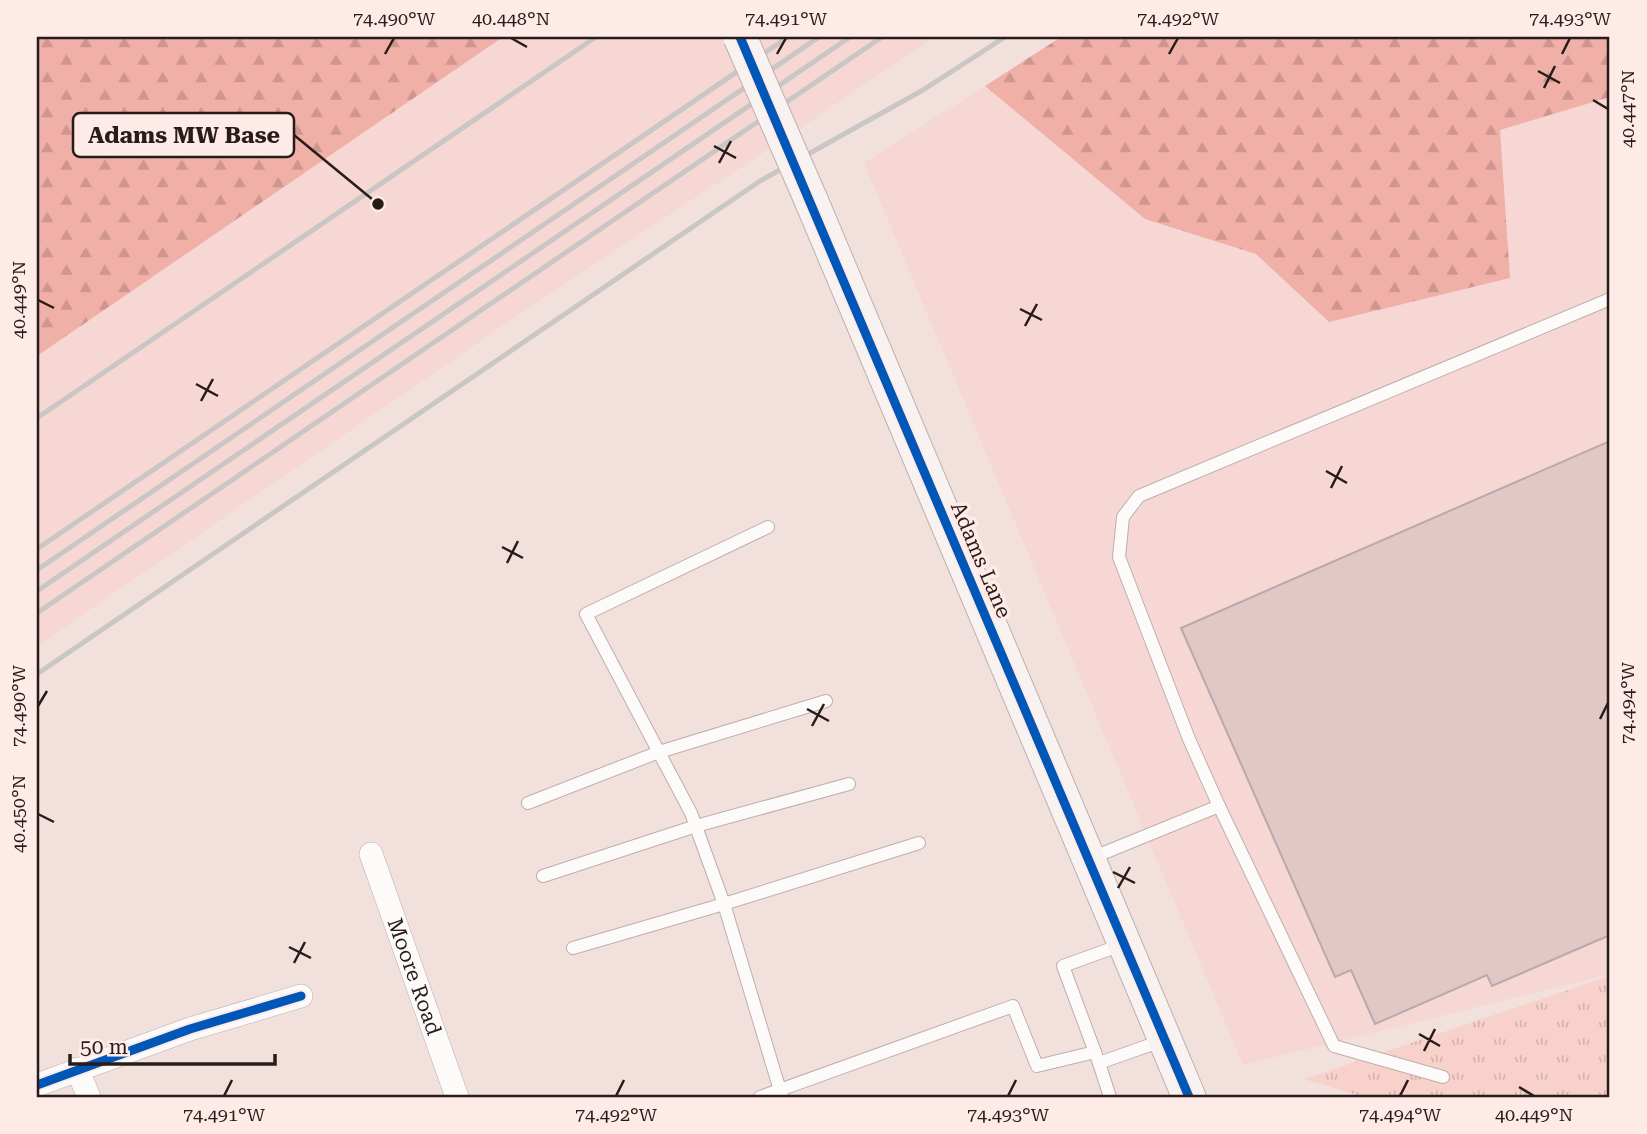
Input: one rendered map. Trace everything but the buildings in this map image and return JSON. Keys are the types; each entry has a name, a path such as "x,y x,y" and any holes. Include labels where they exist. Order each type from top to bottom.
{"street":[{"name":"Adams Lane","path":"740,37 1189,1097"},
{"name":"Moore Road","path":"371,855 457,1097"},
{"path":"37,1085 190,1029 301,996"},
{"path":"77,1069 89,1097"}],"lane":[{"path":"1443,1077 1334,1046 1184,727 1119,557 1123,517 1139,496 1610,299"},
{"path":"768,527 586,614 660,752 696,826 724,904 781,1094"},
{"path":"528,803 660,752 826,701"},
{"path":"543,876 696,826 849,784"},
{"path":"1088,860 1219,806"},
{"path":"573,948 919,843"},
{"path":"1110,1097 1063,966 1124,944"},
{"path":"760,1097 781,1094 1013,1006 1037,1066 1097,1058 1165,1040"}],"shaded area":[{"path":"503,37 934,37 530,307 37,646 37,356"},
{"path":"985,86 1145,219 1256,254 1329,322 1500,130 1610,97 1610,974 1243,1065 864,163"}],"green space":[{"path":"37,37 503,37 37,356"},
{"path":"1061,37 1609,37 1610,97 1500,130 1510,278 1329,322 1256,254 1145,219 985,86"},
{"path":"1610,976 1610,1097 1364,1097 1304,1079"}],"railway":[{"path":"37,418 596,37"},
{"path":"37,549 788,37"},
{"path":"37,570 819,37"},
{"path":"37,591 850,37"},
{"path":"37,613 882,37"},
{"path":"37,674 760,181 923,90 1005,37"}],"cycle path":[{"path":"740,37 1189,1097"},
{"path":"37,1085 190,1029 301,996"}],"place":[{"name":"Adams MW Base","path":"378,204"}]}
